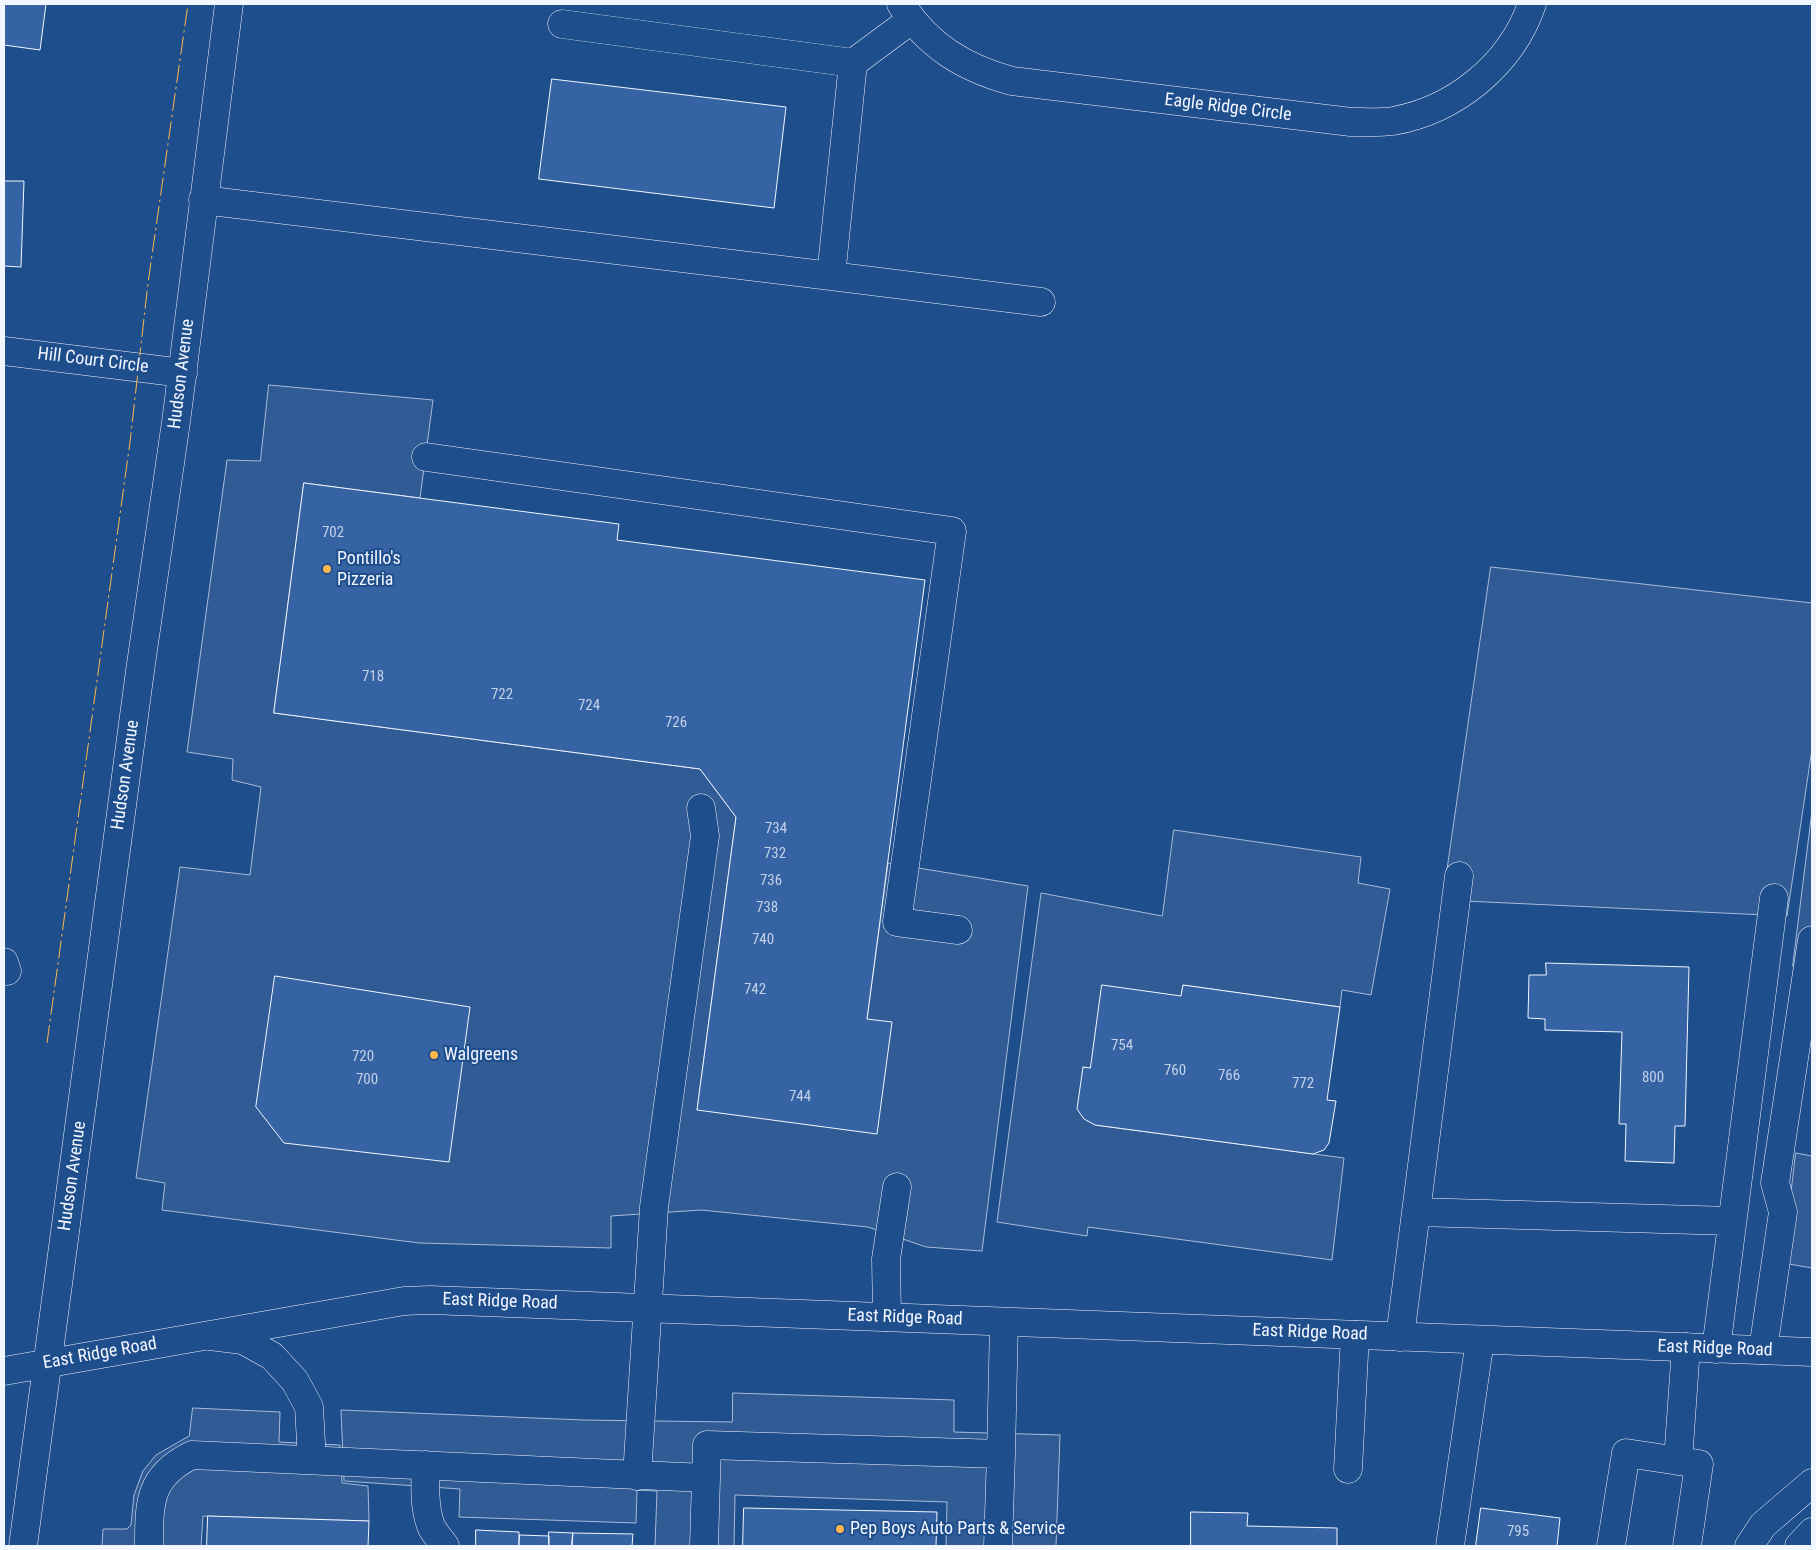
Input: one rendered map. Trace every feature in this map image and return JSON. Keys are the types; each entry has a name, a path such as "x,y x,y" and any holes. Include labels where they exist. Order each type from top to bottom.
{"main road":[{"name":"Hudson Avenue","path":"24,1546 139,681 183,373 203,200 229,4"},
{"name":"Eagle Ridge Circle","path":"906,12 933,42 959,61 983,73 1012,81 1351,122 1391,121 1421,114 1447,104 1470,90 1493,67 1512,42 1528,15 1532,4"},
{"path":"831,276 853,63 906,12"},
{"path":"562,24 853,63"},
{"path":"203,200 1041,302"},
{"name":"Hill Court Circle","path":"4,351 183,373"},
{"path":"426,457 952,531 897,922 958,930"},
{"path":"637,1476 654,1207 704,836 701,808"},
{"path":"1400,1337 1459,876"},
{"path":"1716,1348 1774,898"},
{"path":"1763,1350 1784,1212 1775,1183 1812,940"},
{"path":"887,1317 886,1259 897,1187"},
{"path":"1416,1212 1732,1221"},
{"name":"East Ridge Road","path":"4,1370 48,1364 404,1301 430,1300 1812,1352"},
{"path":"998,1546 1004,1322"},
{"path":"208,1335 243,1340 272,1356 295,1381 309,1407 312,1460"},
{"path":"1348,1469 1355,1335"},
{"path":"1450,1546 1480,1340"},
{"path":"1678,1461 1686,1348"},
{"path":"704,1546 707,1445 1001,1454"},
{"path":"1611,1546 1626,1453 1699,1464 1686,1546"},
{"path":"149,1546 150,1516 155,1485 173,1464 192,1455 706,1478"},
{"path":"426,1466 425,1487 428,1515 432,1528 445,1546"},
{"path":"1749,1546 1763,1525 1812,1482"},
{"path":"1799,1546 1812,1532"}],"shaded area":[{"path":"269,385 433,400 420,498 304,483 274,713 700,769 736,817 697,1110 867,1019 888,863 1028,886 982,1251 926,1247 868,1227 701,1210 611,1216 611,1248 419,1243 162,1210 165,1183 136,1178 180,867 250,875 261,787 232,780 233,759 187,752 227,460 260,461"},
{"path":"1491,567 1812,603 1812,749 1787,916 1443,900"},
{"path":"1812,811 1812,969 1793,966"},
{"path":"1174,830 1361,857 1358,883 1390,889 1371,995 1342,990 1340,1007 1183,985 1181,996 1090,1068 1083,1067 1095,1125 1344,1158 1332,1260 1088,1227 1087,1236 997,1222 1041,893 1162,916"},
{"path":"1796,1153 1812,1156 1812,1268 1783,1263"},
{"path":"733,1393 954,1400 954,1432 1060,1435 1056,1546 946,1546 947,1502 735,1495 734,1546 655,1546 657,1491 637,1490 636,1523 459,1517 460,1489 344,1481 341,1410 583,1420 732,1422"},
{"path":"193,1408 280,1412 279,1442 340,1445 342,1483 368,1486 369,1521 203,1516 201,1546 102,1546 103,1529 127,1529 131,1525 134,1495 143,1471 156,1455 189,1436"}],"building":[{"path":"4,4 46,4 40,50 4,45"},
{"path":"552,79 786,107 774,208 539,179"},
{"path":"4,181 24,181 21,267 4,266"},
{"path":"304,483 619,524 617,540 925,580 867,1019 892,1022 877,1134 697,1110 736,817 700,769 274,713"},
{"path":"1546,963 1689,967 1685,1126 1675,1126 1674,1163 1625,1161 1626,1124 1619,1124 1622,1032 1545,1030 1545,1019 1528,1018 1529,975 1546,975"},
{"name":"Walgreens","path":"275,976 470,1007 449,1162 284,1143 256,1107"},
{"path":"1102,985 1181,996 1183,985 1340,1007 1327,1100 1336,1101 1329,1143 1324,1150 1313,1154 1095,1125 1084,1119 1077,1109 1083,1067 1090,1068"},
{"name":"Pep Boys Auto Parts & Service","path":"744,1508 937,1512 936,1546 743,1546"},
{"path":"1481,1508 1560,1518 1557,1546 1476,1546"},
{"path":"1191,1512 1248,1513 1247,1526 1337,1528 1337,1546 1191,1546"},
{"path":"208,1516 369,1521 368,1546 207,1546"},
{"path":"476,1530 519,1532 519,1546 476,1546"},
{"path":"549,1532 573,1533 572,1546 549,1546"},
{"path":"573,1533 633,1534 632,1546 572,1546"},
{"path":"520,1535 549,1536 549,1546 519,1546"}],"power":[{"path":"47,1043 130,442 148,283 188,4"}],"place":[{"name":"Pontillo's Pizzeria","path":"327,569"},
{"name":"Walgreens","path":"434,1055"},
{"name":"Pep Boys Auto Parts & Service","path":"840,1529"}]}
